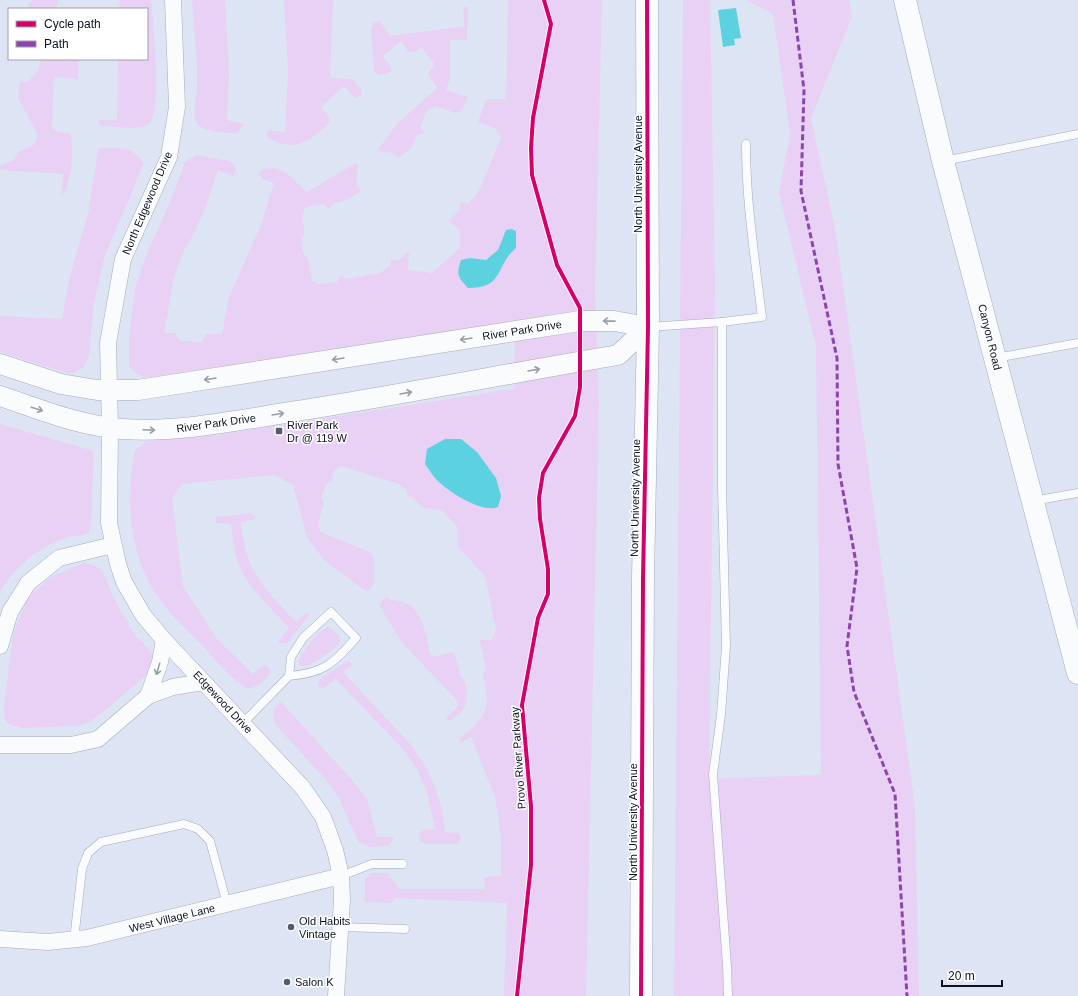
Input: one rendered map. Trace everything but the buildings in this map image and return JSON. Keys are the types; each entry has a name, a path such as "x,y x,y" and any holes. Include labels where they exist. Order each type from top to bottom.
{"main road":[{"name":"North University Avenue","path":"641,996 643,578 648,327 648,0"},
{"name":"Canyon Road","path":"905,0 943,161 1078,673"}],"street":[{"name":"North Edgewood Drive","path":"109,398 108,343 123,259 169,157 177,107 173,0"},
{"name":"River Park Drive","path":"0,364 109,398 138,390 580,321 614,321 648,327"},
{"name":"River Park Drive","path":"0,396 78,421 110,428 158,430 219,424 336,405 618,355 648,327"},
{"name":"Edgewood Drive","path":"109,398 109,524 113,545 124,582 133,600 164,640 303,788 323,817 341,876 336,996"},
{"path":"0,646 10,612 28,582 59,558 113,545"},
{"path":"148,696 160,662 164,640"},
{"path":"0,745 71,745 98,739 148,696 173,687 203,682"},
{"name":"West Village Lane","path":"0,939 48,942 87,938 341,876"}],"lane":[{"path":"943,161 1078,134"},
{"path":"648,327 722,322 762,317 750,228 746,180 746,144"},
{"path":"722,322 722,492 726,646 721,715 713,774 728,966 728,996"},
{"path":"995,359 1078,343"},
{"path":"1032,501 1078,493"},
{"path":"242,724 289,676 291,657 303,638 331,612 356,638 340,657 326,667 310,674 289,676"},
{"path":"74,940 82,869 88,853 101,842 184,824 198,829 210,841 227,904"},
{"path":"341,876 372,864 403,864"},
{"path":"340,927 405,929"}],"shaded area":[{"path":"32,0 58,0 57,8 28,8"},
{"path":"120,0 151,0 156,65 156,103 153,116 149,124 145,126 126,128 101,126 98,123 100,120 117,120 118,60 148,60 148,8 119,8"},
{"path":"192,0 225,0 229,73 227,120 244,124 238,133 210,130 197,124 195,117 195,103 197,90 197,68"},
{"path":"284,0 333,0 330,78 352,79 361,89 361,95 355,98 344,86 321,107 330,119 325,127 313,137 295,145 287,145 273,141 267,136 267,132 270,130 285,132 288,72"},
{"path":"508,0 602,0 595,290 599,404 586,996 504,996 507,903 394,898 392,903 365,902 365,880 370,873 387,873 399,889 485,889 484,877 501,876 501,838 495,797 471,737 459,742 463,736 478,722 485,710 487,697 483,674 486,670 480,640 491,640 496,630 485,576 458,547 458,528 442,510 423,508 412,497 407,496 407,490 399,484 341,466 334,470 332,481 326,484 321,498 324,504 318,523 321,532 369,552 374,557 374,584 367,592 324,560 307,537 293,485 274,475 182,484 172,499 183,586 217,639 253,674 264,665 268,667 271,672 267,678 258,685 248,689 235,680 224,669 174,617 159,598 149,582 141,564 132,527 130,507 130,488 135,450 147,441 211,436 514,389 515,321 146,378 137,374 129,367 129,336 135,288 149,248 169,205 185,162 196,155 230,161 234,164 236,171 233,176 218,170 206,206 194,234 184,250 174,277 164,333 175,333 180,341 202,342 206,334 222,334 229,297 261,225 274,183 262,179 259,174 261,170 268,168 281,170 307,192 356,163 358,166 356,184 361,191 345,201 334,203 329,209 324,204 306,207 302,214 305,233 301,239 304,255 308,258 312,281 319,284 337,282 340,275 347,279 380,273 390,266 391,259 398,261 409,251 408,270 432,273 460,248 460,229 448,221 460,210 460,203 469,203 478,193 501,138 496,129 478,122 486,99 506,99"},
{"path":"683,0 710,0 715,285 709,779 821,775 816,347 779,192 790,134 773,14 747,0 849,0 852,17 811,118 836,234 915,807 919,996 674,996"},
{"path":"468,7 467,40 450,40 450,79 446,90 468,97 460,112 455,113 435,106 427,111 420,127 424,133 416,136 411,149 398,158 394,153 377,151 397,124 437,88 428,73 435,65 422,48 414,52 408,51 401,41 383,56 391,68 391,72 379,75 374,71 371,31 373,23 380,21 390,36 465,26 463,9"},
{"path":"40,60 79,60 78,79 54,77 52,128 58,132 70,133 72,147 70,174 68,183 62,195 63,174 0,170 0,166 15,159 17,153 35,144 38,135 18,98 20,82 28,82 39,69"},
{"path":"101,148 126,149 135,153 144,163 104,258 93,308 89,357 83,368 71,374 0,352 0,316 62,319 70,276 88,214 98,150"},
{"path":"0,424 94,451 91,525 89,533 62,539 44,548 26,560 11,575 0,592"},
{"path":"250,513 255,516 255,519 241,523 243,540 247,555 258,578 274,599 296,622 308,612 310,614 287,643 279,643 279,640 289,628 251,586 241,570 235,554 231,524 216,523 215,520 217,517"},
{"path":"84,563 101,569 116,602 135,635 151,651 152,659 146,675 90,722 76,726 23,728 10,725 5,720 4,706 13,635 27,599 51,577"},
{"path":"386,597 392,600 407,603 419,615 431,657 454,652 460,675 465,681 467,692 466,704 460,714 449,721 446,718 458,706 458,701 403,644 379,605"},
{"path":"329,626 339,636 340,642 327,654 315,662 309,665 300,666 298,661 300,657 316,635"},
{"path":"347,661 350,661 352,664 343,672 412,746 426,767 434,784 442,810 445,832 459,833 461,839 458,844 425,844 420,841 420,832 435,829 427,791 416,767 401,747 336,679 323,689 318,686 318,681"},
{"path":"281,702 351,779 367,799 377,837 391,837 394,839 389,846 369,847 358,841 339,798 326,780 275,724 273,718 274,709"}],"water":[{"path":"736,8 741,38 734,39 735,45 723,47 718,10"},
{"path":"511,229 516,231 516,248 504,262 498,275 488,284 480,287 468,288 458,273 461,260 470,258 486,260 498,250 506,230"},
{"path":"445,439 461,439 477,452 496,478 501,496 498,507 483,507 464,500 446,488 434,477 425,464 427,449"}],"marked path":[{"path":"793,0 804,90 801,191 837,358 838,464 857,568 847,646 854,692 895,794 907,996"}],"cycle path":[{"name":"Provo River Parkway","path":"517,996 531,865 531,806 522,705 538,618 548,594 548,569 540,519 539,498 543,473 575,416 580,387 580,308 557,265 532,175 531,148 533,118 551,24 544,0"},
{"path":"641,996 643,578 648,327 647,0"}],"place":[{"name":"River Park Dr @ 119 W","path":"279,431"},
{"name":"Old Habits Vintage","path":"291,927"},
{"name":"Salon K","path":"287,982"}]}
